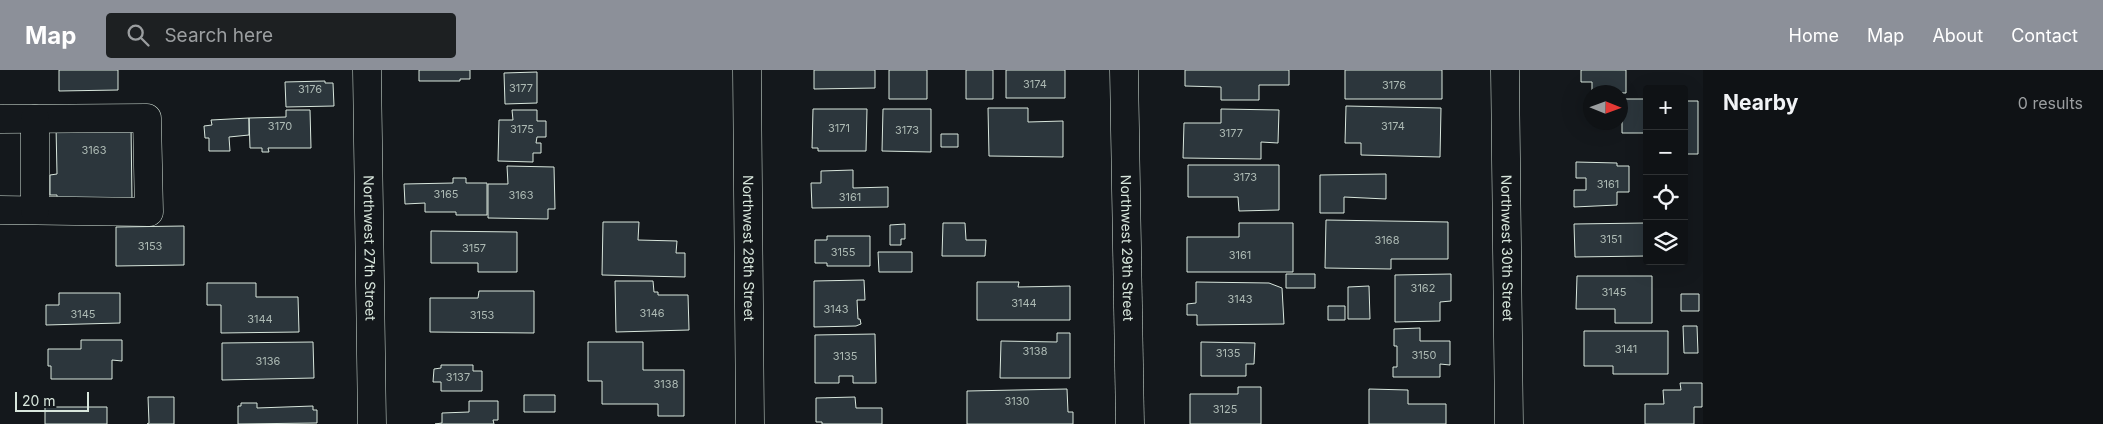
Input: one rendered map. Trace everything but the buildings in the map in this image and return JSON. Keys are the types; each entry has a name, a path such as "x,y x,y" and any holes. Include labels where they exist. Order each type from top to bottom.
{"street":[{"name":"Northwest 27th Street","path":"366,70 372,424"},
{"name":"Northwest 28th Street","path":"747,70 750,424"},
{"name":"Northwest 29th Street","path":"1124,70 1130,424"},
{"name":"Northwest 30th Street","path":"1505,70 1509,424"},
{"path":"0,119 147,118 149,212 0,210"},
{"path":"35,119 35,210"}]}
